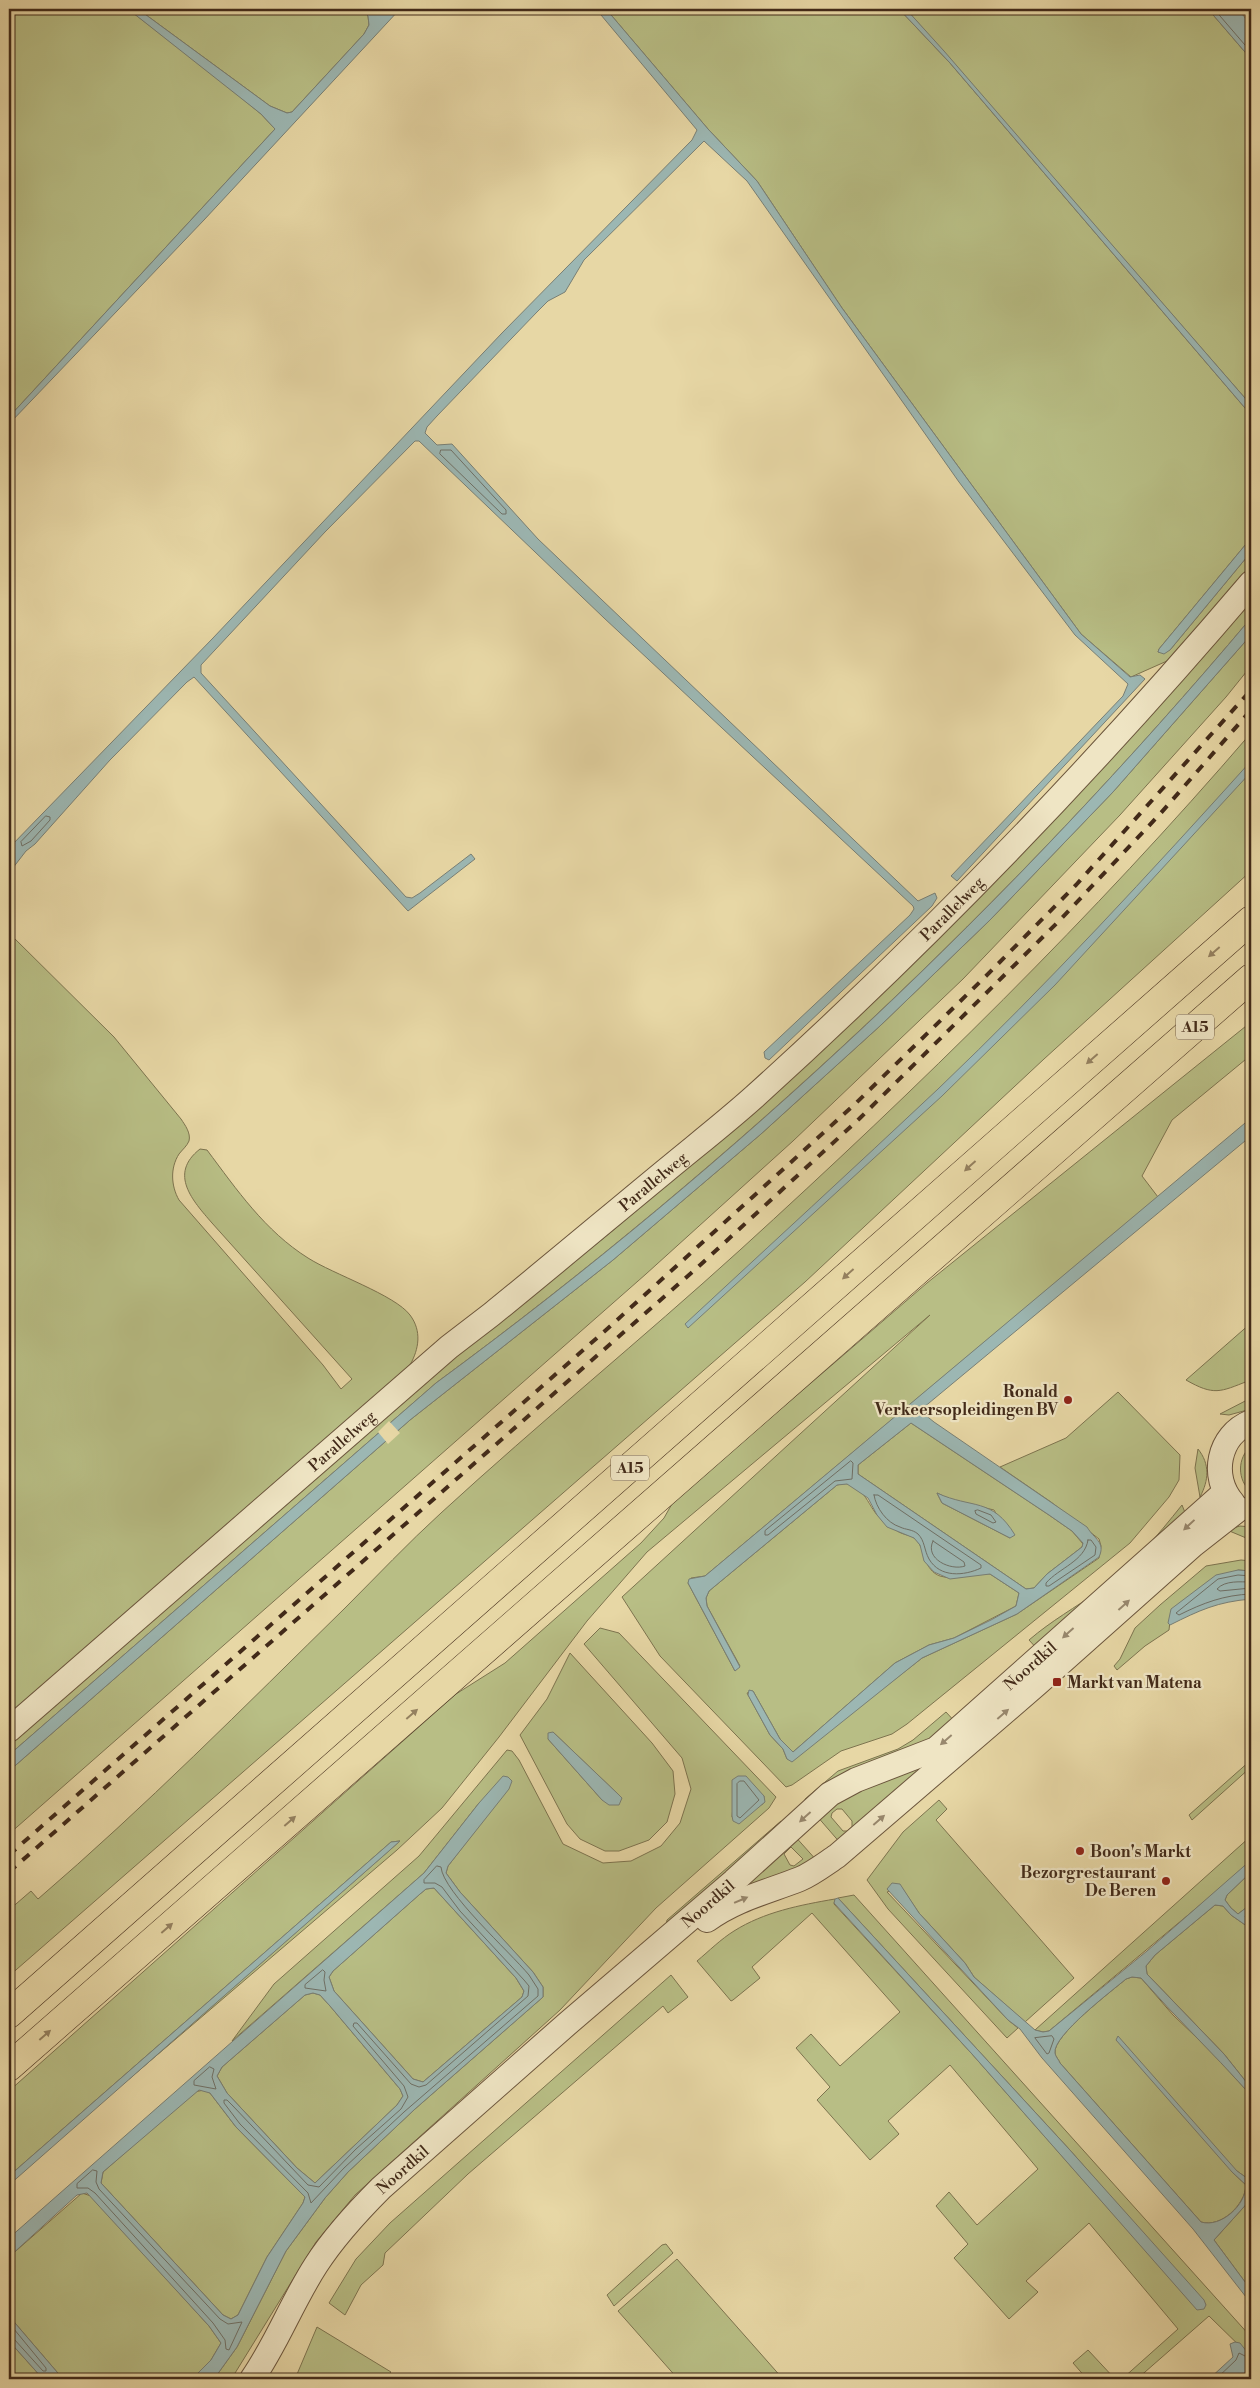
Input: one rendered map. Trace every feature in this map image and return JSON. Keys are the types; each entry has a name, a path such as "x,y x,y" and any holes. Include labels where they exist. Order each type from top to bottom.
{"highway":[{"name":"A15","path":"9,2014 534,1554 992,1146 1251,920"},
{"name":"A15","path":"9,2068 1251,978"}],"street":[{"name":"Parallelweg","path":"9,1730 354,1428 752,1099 920,942 1010,851 1146,705 1251,583"},
{"path":"1238,1505 1219,1472 1222,1453 1232,1434 1251,1422"},
{"name":"Noordkil","path":"252,2379 265,2360 316,2264 361,2208 381,2188 567,2024 734,1881 830,1794 856,1780 936,1749 1238,1505"},
{"name":"Noordkil","path":"271,2379 323,2282 369,2220 390,2199 706,1921 725,1907 771,1887 801,1878 836,1856 1037,1684 1238,1505"}],"green space":[{"path":"9,9 128,9 209,71 261,114 275,129 9,417"},
{"path":"138,9 361,9 368,16 369,25 364,34 292,112 287,113 270,106"},
{"path":"606,9 899,9 950,63 1251,415 1251,538 1158,652 1170,650 1251,552 1251,569 1176,657 1131,677 1081,634 842,308 757,181 708,129"},
{"path":"906,9 1208,9 1251,59 1251,405"},
{"path":"1251,600 1251,618 1159,724 1065,827 967,927 866,1024 762,1119 656,1210 547,1298 436,1383 9,1755 9,1742 391,1409 611,1232 759,1106 928,947 1018,858 1179,684"},
{"path":"1251,635 1251,666 1226,697 1120,815 963,979 793,1141 646,1274 9,1834 9,1771 410,1420 613,1260 761,1134 881,1025 990,920 1113,792"},
{"path":"1251,733 1251,871 1044,1059 805,1282 9,1976 9,1910 31,1891 38,1899 117,1829 194,1756 429,1524 807,1189 939,1063 1067,934 1130,868"},
{"path":"9,933 114,1037 181,1119 187,1129 189,1141 179,1154 174,1165 173,1183 179,1200 323,1365 341,1389 352,1379 191,1197 185,1178 186,1168 191,1158 200,1149 207,1150 265,1223 293,1247 308,1258 378,1292 402,1307 414,1321 418,1340 410,1365 9,1716"},
{"path":"1251,1022 1251,1055 1172,1120 1142,1176 1158,1197 705,1576 691,1578 688,1583 735,1671 740,1666 707,1606 706,1598 709,1591 837,1485 846,1484 853,1485 863,1494 879,1517 898,1532 916,1540 921,1546 928,1566 935,1573 947,1578 984,1573 990,1574 1019,1593 1016,1606 954,1638 929,1645 895,1663 793,1752 780,1739 753,1691 747,1693 770,1735 783,1749 787,1759 793,1759 922,1658 1017,1614 1099,1558 1101,1546 1099,1539 1051,1502 1000,1467 1066,1438 1118,1392 1180,1455 1179,1480 1169,1497 1130,1543 907,1724 892,1734 841,1751 792,1785 786,1787 660,1656 622,1597 930,1315 647,1552 587,1621 499,1737 442,1808 397,1850 129,2079 400,1841 391,1842 9,2176 9,2091 456,1694 505,1663 641,1543 664,1518 673,1502 927,1283"},
{"path":"1251,1323 1251,1378 1248,1381 1217,1391 1204,1388 1186,1380"},
{"path":"1251,1398 1251,1409 1229,1415 1220,1414"},
{"path":"911,1423 1072,1531 1083,1544 1082,1547 1047,1574 1034,1588 1026,1589 858,1474 858,1465","holes":["937,1493 952,1500 994,1510 1010,1538 942,1503"]},
{"path":"1251,1446 1251,1492 1243,1481 1240,1469 1243,1457"},
{"path":"1198,1449 1205,1460 1207,1472 1200,1497 1195,1468"},
{"path":"1182,1505 1186,1515 1039,1651 1029,1640 1111,1582 1153,1540"},
{"path":"1240,1526 1251,1527 1251,1540 1227,1530"},
{"path":"1241,1560 1251,1561 1251,1571 1238,1570 1170,1621 1169,1630 1145,1646 1117,1670 1114,1666 1120,1659 1135,1628 1160,1605 1206,1566"},
{"path":"600,1628 619,1633 776,1797 769,1808 656,1908 560,2010 355,2195 316,2242 232,2378 214,2379 237,2347 286,2251 325,2198 348,2172 415,2109 543,1997 543,1987 533,1972 460,1892 446,1873 448,1866 499,1800 479,1803 424,1873 232,2041 274,1984 419,1856 507,1750 512,1751 519,1760 563,1844 603,1863 631,1861 661,1846 680,1823 691,1789 682,1758 584,1644","holes":["764,1796 763,1804 732,1817 733,1806"]},
{"path":"570,1653 652,1743 673,1771 675,1794 667,1822 649,1840 619,1851 605,1851 580,1839 567,1824 520,1735 547,1699","holes":["553,1732 622,1798 602,1800 548,1739"]},
{"path":"946,1712 957,1724 928,1744 805,1801 838,1771 898,1749 913,1740"},
{"path":"936,1755 842,1845 816,1815 832,1801","holes":["837,1809 842,1809 852,1821 852,1827 847,1831 843,1831 831,1817 832,1813"]},
{"path":"1251,1760 1251,1767 1192,1820 1189,1815"},
{"path":"939,1800 947,1809 936,1820 1074,1978 1025,2022 974,1977 965,1963 919,1913 902,1888 887,1892 1008,2020 1018,2028 1007,2038 888,1909 867,1880 903,1832"},
{"path":"781,1821 785,1826 666,1925 667,1920"},
{"path":"793,1834 818,1862 736,1894","holes":["791,1847 803,1859 794,1866 790,1865 784,1854"]},
{"path":"1251,1836 1251,1860 1230,1880 1049,2031 1035,2030"},
{"path":"1251,1872 1251,1904 1238,1914 1225,1900 1227,1895"},
{"path":"434,1888 516,1978 524,1991 522,1997 423,2082 413,2079 334,1991 329,1977 333,1971 420,1894 426,1889"},
{"path":"854,1895 1251,2337 1251,2357 1209,2316 1137,2379 1122,2379 1178,2329 1089,2223 1026,2281 1038,2292 1009,2319 954,2258 968,2244 936,2206 949,2192 977,2225 1038,2169 950,2065 888,2121 899,2134 870,2160 817,2100 830,2087 796,2048 811,2034 840,2066 900,2012 812,1913 752,1967 760,1978 731,2001 697,1961 729,1934 746,1924 770,1914 835,1899 834,1904 972,2054 1197,2309 1206,2305 1069,2149 838,1898"},
{"path":"1215,1905 1223,1906 1231,1915 1251,1929 1251,1949 1246,1974 1251,2012 1251,2088 1224,2054 1147,1974 1146,1966 1155,1955"},
{"path":"671,1975 688,1997 668,2013 663,2006 468,2174 385,2253 383,2265 361,2285 345,2315 329,2303 356,2259 390,2223"},
{"path":"1132,1977 1141,1978 1173,2015 1216,2056 1247,2091 1251,2091 1251,2181 1237,2171 1232,2172 1246,2185 1245,2193 1231,2213 1216,2222 1201,2222 1060,2063 1055,2054 1057,2045 1073,2025 1126,1979"},
{"path":"313,1993 320,1995 330,2006 400,2089 403,2096 397,2105 315,2183 297,2168 227,2093 217,2076 222,2067 305,1995"},
{"path":"204,2090 210,2093 236,2127 305,2197 303,2203 267,2257 238,2315 231,2319 223,2315 101,2183 103,2172 194,2092"},
{"path":"82,2193 91,2196 209,2326 221,2343 211,2360 192,2379 63,2379 9,2316 9,2257"},
{"path":"1251,2199 1251,2290 1214,2240"},
{"path":"666,2244 673,2253 614,2306 607,2295 662,2245"},
{"path":"677,2259 783,2379 678,2379 618,2311"},
{"path":"317,2327 391,2372 384,2379 295,2379"},
{"path":"9,2341 43,2379 9,2379"},
{"path":"1088,2350 1115,2379 1087,2379 1073,2363"}],"water":[{"path":"128,9 138,9 270,106 287,113 292,112 364,34 369,25 368,16 361,9 369,9 376,12 384,9 400,9 204,220 9,424 9,417 275,129 261,114"},
{"path":"596,9 606,9 708,129 757,181 842,308 1081,634 1130,677 1140,675 1145,679 957,881 951,876 1123,696 1128,684 1075,635 959,482 747,181 704,141 584,260 565,292 548,301 537,312 437,416 427,427 425,433 437,445 452,444 538,539 918,901 935,893 937,898 932,906 769,1060 765,1058 764,1052 910,915 914,909 913,906 604,618 419,441 415,441 325,532 201,665 201,673 406,897 412,898 420,893 471,854 475,859 408,911 194,677 110,760 35,844 26,851 9,873 9,848 213,638 502,333 692,140 697,130"},
{"path":"899,9 906,9 944,51 1251,405 1251,415 950,63"},
{"path":"1208,9 1238,9 1251,25 1251,59"},
{"path":"1251,538 1251,552 1170,650 1164,654 1158,652 1159,649"},
{"path":"1251,618 1251,635 1113,792 990,920 881,1025 761,1134 613,1260 410,1420 9,1771 9,1755 436,1383 548,1298 657,1210 763,1119 866,1024 967,927 1065,827 1159,724"},
{"path":"1251,761 1251,772 1055,985 942,1096 688,1328 685,1324 938,1089 1019,1010 1136,887"},
{"path":"1251,1118 1251,1136 923,1408 924,1414 934,1422 1087,1527 1100,1544 1101,1552 1099,1557 1017,1614 922,1658 792,1762 787,1759 783,1749 770,1735 748,1695 749,1690 753,1691 780,1739 793,1752 895,1663 929,1645 954,1638 1016,1606 1019,1593 990,1574 950,1579 934,1572 924,1561 920,1545 914,1538 887,1527 877,1515 868,1498 847,1484 837,1485 709,1591 706,1598 707,1606 740,1667 735,1671 688,1583 689,1579 705,1576","holes":["911,1423 1072,1531 1083,1543 1082,1547 1047,1574 1034,1588 1026,1589 858,1474 858,1465"]},
{"path":"937,1493 989,1509 1006,1523 1015,1535 1010,1538 942,1503"},
{"path":"1238,1570 1251,1571 1251,1599 1218,1605 1170,1625 1168,1623 1171,1609 1216,1575"},
{"path":"553,1732 622,1798 619,1805 609,1805 602,1800 548,1739 548,1733"},
{"path":"503,1776 508,1777 512,1781 509,1789 448,1866 446,1873 460,1892 533,1972 543,1987 543,1997 415,2109 348,2172 325,2198 286,2251 237,2347 214,2379 192,2379 211,2360 221,2343 209,2326 87,2193 77,2195 9,2257 9,2238 424,1873 479,1803","holes":["434,1888 516,1978 524,1991 522,1997 423,2082 413,2079 334,1991 329,1977 333,1971 420,1894 426,1889","313,1993 320,1995 400,2089 403,2096 397,2105 315,2183 297,2168 227,2093 217,2076 222,2067 305,1995","199,2090 210,2093 236,2127 305,2197 303,2203 267,2257 238,2315 231,2319 223,2315 101,2183 103,2172"]},
{"path":"738,1776 746,1776 764,1796 765,1802 739,1824 733,1821 732,1816 732,1780"},
{"path":"400,1841 9,2185 9,2176 391,1842"},
{"path":"1251,1860 1251,1872 1227,1895 1225,1900 1238,1914 1251,1904 1245,1917 1251,1922 1251,1929 1231,1915 1223,1906 1215,1905 1155,1955 1146,1966 1147,1974 1224,2054 1251,2088 1251,2091 1247,2091 1141,1978 1132,1977 1126,1979 1097,2003 1063,2036 1057,2045 1055,2053 1060,2063 1201,2222 1216,2222 1231,2213 1242,2200 1246,2185 1232,2172 1116,2040 1118,2036 1237,2171 1251,2181 1251,2199 1214,2240 1251,2290 1246,2297 1193,2229 1042,2058 1020,2029 1008,2020 887,1889 892,1883 900,1884 919,1913 965,1963 974,1977 1035,2030 1043,2032 1049,2031 1147,1951"},
{"path":"838,1898 1069,2149 1204,2300 1206,2305 1204,2309 1197,2310 972,2054 834,1903 835,1899"},
{"path":"1251,1949 1251,2012 1246,1974"},
{"path":"9,2316 63,2379 43,2379 9,2341"},
{"path":"1240,2343 1251,2357 1251,2379 1209,2379 1233,2357 1230,2344"}],"pier":[{"path":"389,1421 400,1433 388,1444 378,1432"}],"railway":[{"path":"9,1855 606,1330 855,1104 1076,885 1251,690"},
{"path":"9,1872 698,1267 859,1119 1060,920 1160,814 1251,710"}],"place":[{"name":"Ronald Verkeersopleidingen BV","path":"1068,1400"},
{"name":"Markt van Matena","path":"1057,1682"},
{"name":"Boon's Markt","path":"1080,1851"},
{"name":"Bezorgrestaurant De Beren","path":"1166,1881"}]}
